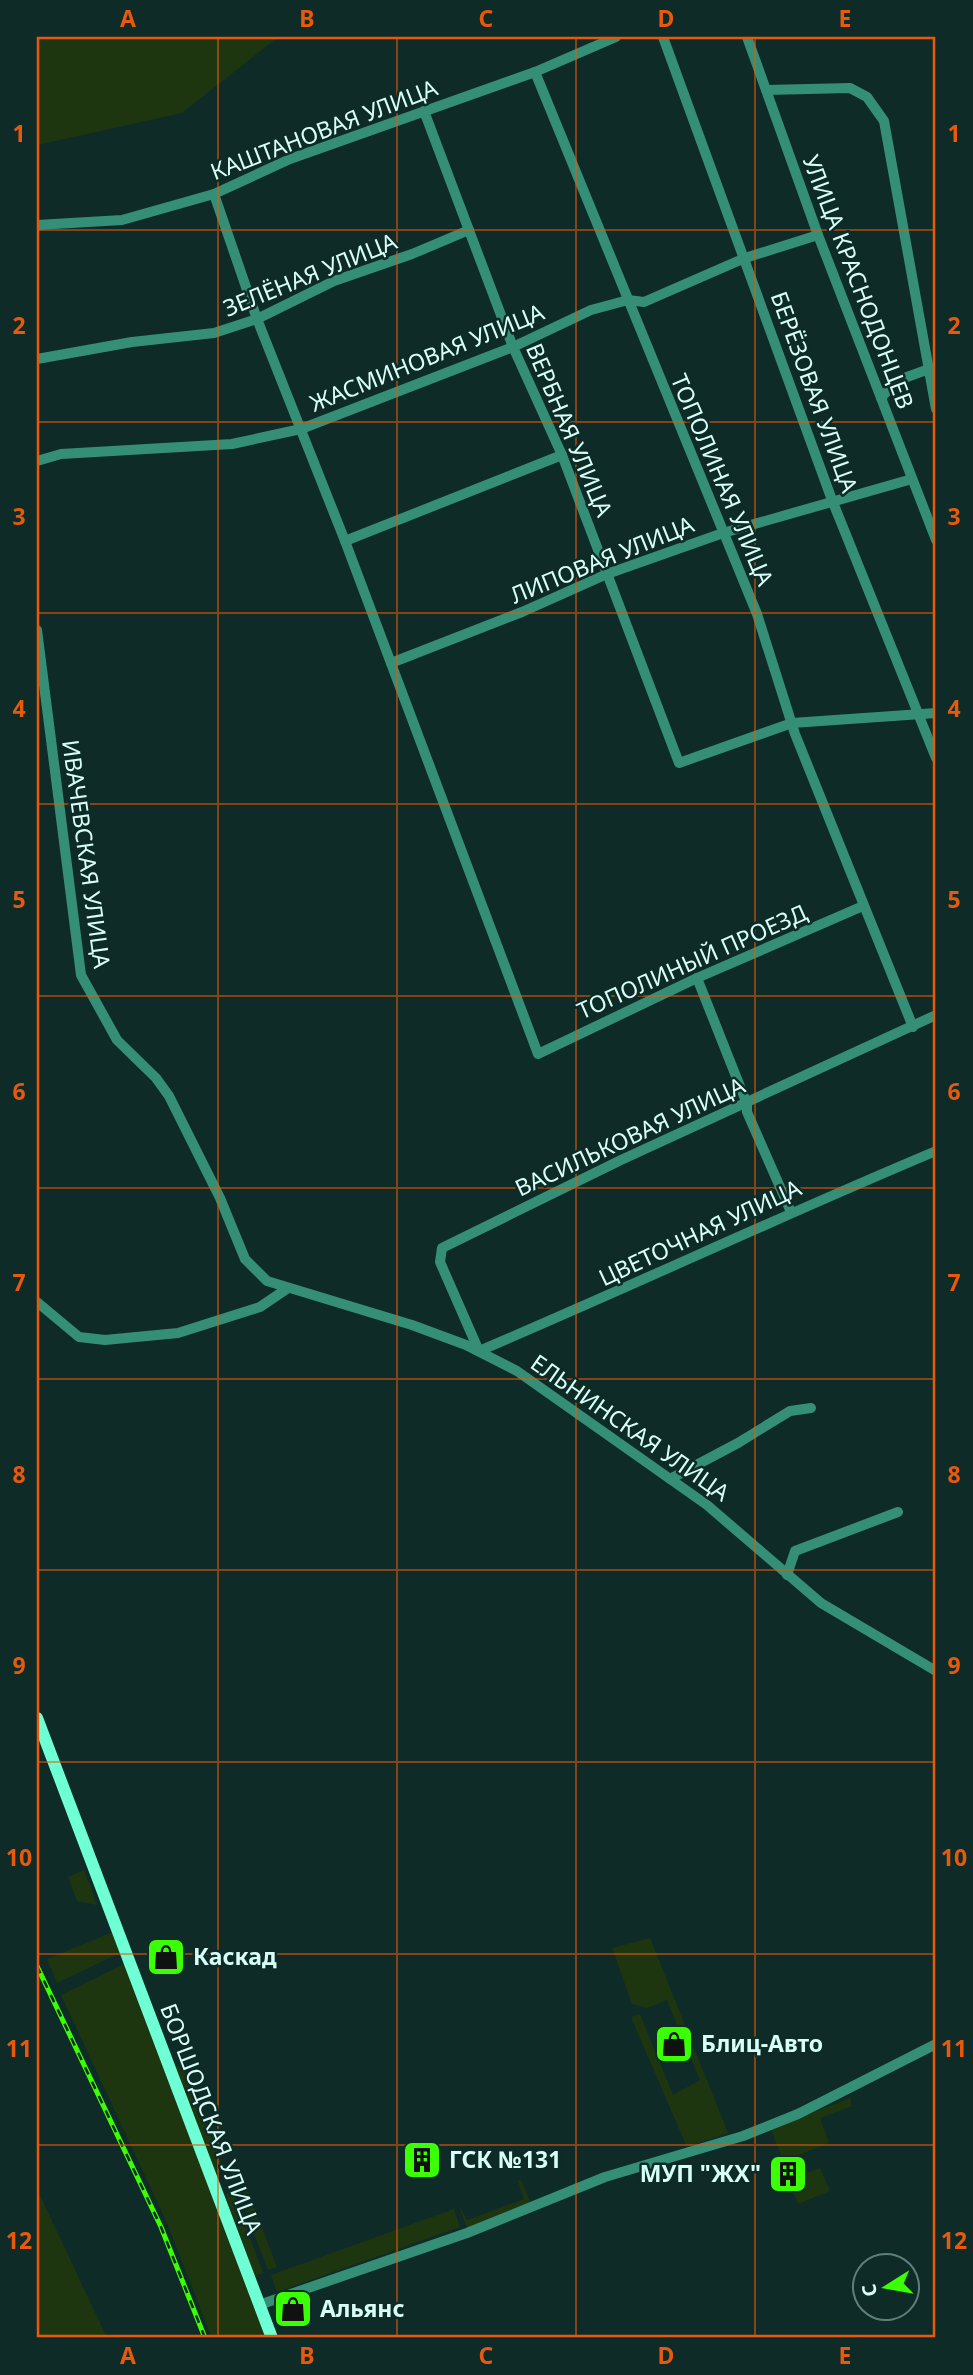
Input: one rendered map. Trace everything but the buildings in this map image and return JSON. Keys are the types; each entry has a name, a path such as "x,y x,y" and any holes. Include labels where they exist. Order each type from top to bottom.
{"street":[{"name":"КАШТАНОВАЯ УЛИЦА","path":"37,225 122,220 214,194 290,159 536,72 616,37"},
{"name":"БЕРЁЗОВАЯ УЛИЦА","path":"663,37 832,500 936,758"},
{"name":"УЛИЦА КРАСНОДОНЦЕВ","path":"747,37 818,235 935,533"},
{"name":"ТОПОЛИНАЯ УЛИЦА","path":"536,72 757,614 792,723 913,1027"},
{"path":"766,90 850,88 866,97 884,121 936,409"},
{"name":"ВЕРБНАЯ УЛИЦА","path":"424,111 513,347 562,455 679,763 792,723"},
{"path":"214,194 257,319 391,663"},
{"name":"ЗЕЛЁНАЯ УЛИЦА","path":"37,359 132,342 214,333 257,319 334,281 412,254 469,230"},
{"name":"ЖАСМИНОВАЯ УЛИЦА","path":"37,461 61,454 232,444 301,429 513,347 591,310 628,300 644,302 745,258 818,235"},
{"path":"881,398 896,381 929,369"},
{"path":"345,541 562,455"},
{"name":"ЛИПОВАЯ УЛИЦА","path":"391,663 522,612 607,574 723,533 912,479"},
{"name":"ИВАЧЕВСКАЯ УЛИЦА","path":"37,630 81,975 117,1040 156,1078 169,1096 220,1198 245,1259 267,1281"},
{"name":"ТОПОЛИНЫЙ ПРОЕЗД","path":"391,663 538,1054 697,978 863,906"},
{"path":"792,723 936,713"},
{"path":"697,978 747,1104 747,1112 791,1212"},
{"name":"ВАСИЛЬКОВАЯ УЛИЦА","path":"479,1351 440,1262 442,1248 621,1160 936,1015"},
{"name":"ЦВЕТОЧНАЯ УЛИЦА","path":"479,1351 622,1290 791,1212 936,1151"},
{"name":"ЕЛЬНИНСКАЯ УЛИЦА","path":"267,1281 412,1325 479,1351 517,1371 707,1505 821,1603 936,1671"},
{"path":"37,1302 79,1337 105,1340 177,1333 260,1307 288,1287"},
{"path":"670,1479 738,1443 790,1411 811,1408"},
{"path":"787,1575 795,1551 898,1512"},
{"name":"БОРШОДСКАЯ УЛИЦА","path":"37,1718 272,2338"},
{"path":"259,2305 467,2233 605,2176 743,2136 852,2089 936,2044"}],"green space":[{"path":"37,37 278,37 182,113 37,145"},
{"path":"84,1870 97,1905 77,1901 68,1877"},
{"path":"113,1932 122,1952 57,1983 47,1959"},
{"path":"650,1938 728,2133 687,2147 631,2017 640,2014 673,2095 700,2080 667,2000 647,2008 632,2004 612,1948"},
{"path":"126,1963 269,2338 212,2338 166,2221 61,1995"},
{"path":"183,2064 224,2170 216,2173 174,2067"},
{"path":"850,2098 852,2106 820,2118 829,2143 783,2161 771,2129"},
{"path":"820,2168 830,2191 798,2204 788,2180"},
{"path":"521,2180 530,2202 467,2228 458,2204 467,2220 524,2199 518,2181"},
{"path":"246,2186 277,2267 268,2270 237,2190"},
{"path":"37,2189 107,2338 37,2338"},
{"path":"233,2191 263,2273 255,2276 225,2194"},
{"path":"454,2209 460,2227 277,2292 271,2275"}],"railway":[{"path":"37,1966 161,2227 205,2338"}],"place":[{"name":"Каскад","path":"166,1957"},
{"name":"Блиц-Авто","path":"674,2044"},
{"name":"ГСК №131","path":"422,2160"},
{"name":"МУП \"ЖХ\"","path":"788,2174"},
{"name":"Альянс","path":"293,2309"}]}
